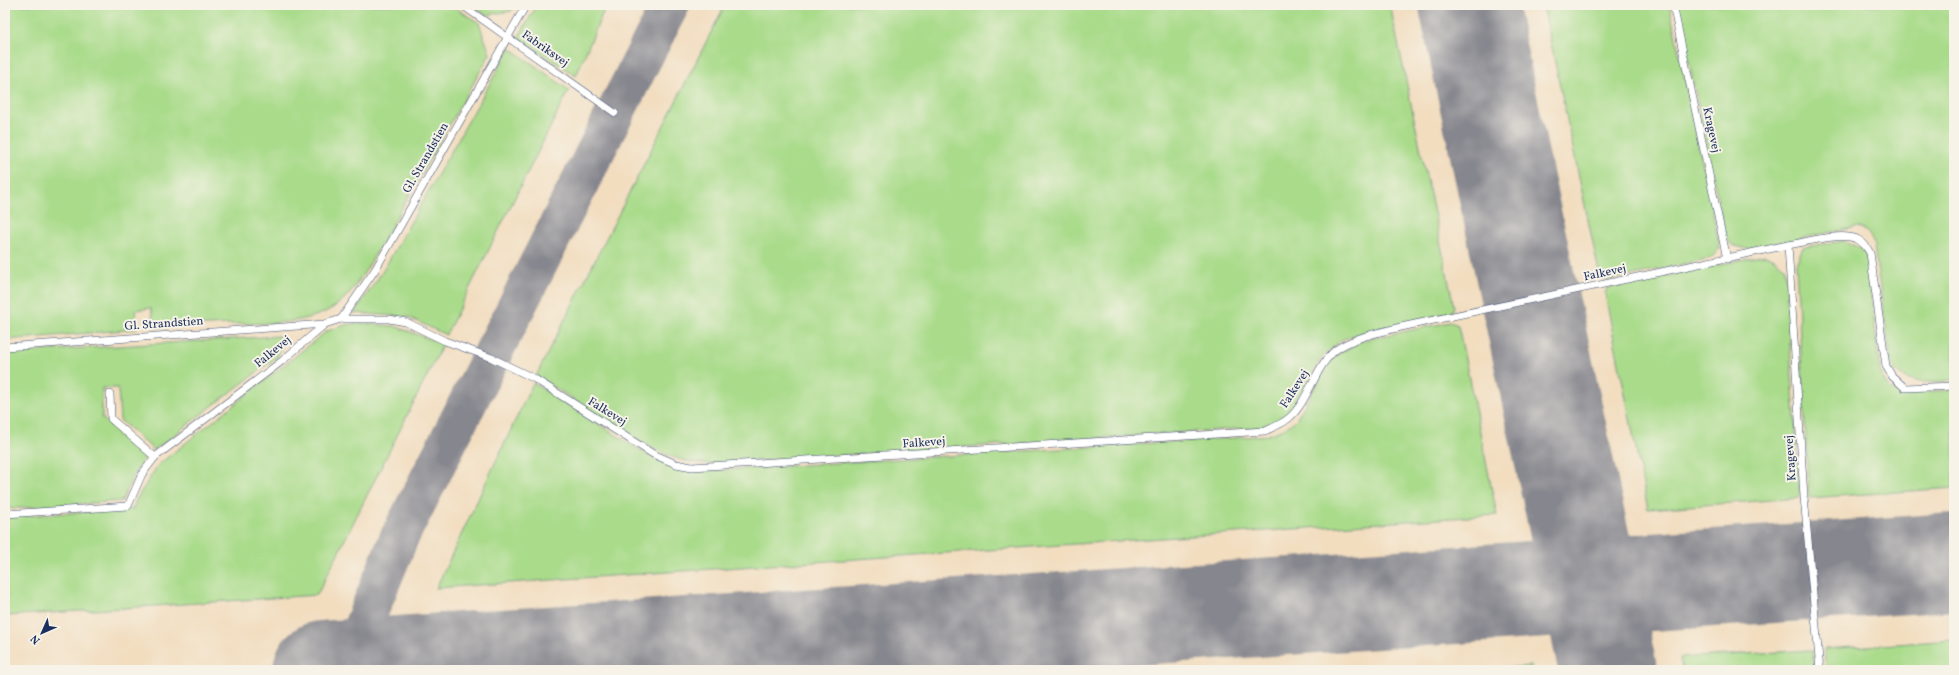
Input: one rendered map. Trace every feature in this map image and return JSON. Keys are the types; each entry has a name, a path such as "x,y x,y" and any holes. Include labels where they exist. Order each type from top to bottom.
{"lane":[{"name":"Fabriksvej","path":"462,5 508,36 615,113"},
{"name":"Gl. Strandstien","path":"341,319 374,270 526,5"},
{"name":"Kragevej","path":"1673,5 1727,259"},
{"path":"1788,245 1840,236 1859,239 1870,253 1886,366 1892,376 1905,388 1954,386"},
{"name":"Kragevej","path":"1788,245 1804,497 1820,670"},
{"name":"Falkevej","path":"5,514 128,506 142,474 155,457 282,361 325,324 341,319 389,319 406,322 445,340 492,358 535,379 653,454 684,466 718,467 1265,431 1280,425 1290,418 1300,405 1330,356 1340,347 1359,338 1401,327 1788,245"},
{"name":"Gl. Strandstien","path":"5,347 325,324"},
{"path":"110,394 111,419 155,457"}],"green space":[{"path":"5,5 451,5 479,23 490,54 371,262 350,292 334,307 311,317 286,322 155,328 151,308 135,310 137,329 5,340"},
{"path":"471,5 516,5 511,11 486,15"},
{"path":"537,5 606,5 576,76 518,38"},
{"path":"725,5 1390,5 1454,307 1451,313 1363,332 1341,340 1322,357 1291,410 1279,420 1266,427 709,464 686,461 667,455 652,448 536,376"},
{"path":"1543,5 1669,5 1720,248 1711,258 1606,281 1600,277"},
{"path":"1677,5 1954,5 1954,380 1918,382 1910,380 1896,371 1891,362 1874,246 1870,236 1864,230 1857,227 1747,249 1732,245 1726,238"},
{"path":"510,48 569,90 446,335 408,317 354,313 383,271"},
{"path":"1844,241 1862,249 1867,258 1880,373 1888,388 1896,393 1954,390 1954,488 1809,498 1796,264 1803,247"},
{"path":"1765,255 1776,260 1785,268 1800,498 1648,509 1605,294 1607,288"},
{"path":"1450,322 1458,325 1497,515 436,588 533,383 648,455 673,467 693,472 1234,438 1269,435 1285,428 1296,420 1327,367 1337,355 1364,340"},
{"path":"360,323 394,326 443,344 317,595 5,616 5,517 133,509 136,500 158,465 327,331 345,325"},
{"path":"280,336 281,350 277,357 154,450 120,420 118,388 102,388 102,418 146,456 133,476 122,501 5,509 5,353"},
{"path":"1954,640 1954,670 1826,670 1824,649"},
{"path":"1812,650 1815,670 1682,670 1680,658"},
{"path":"1531,666 1532,670 1473,670"}],"taxiway":[{"path":"345,670 399,538 670,5"},
{"path":"1460,5 1477,48"},
{"path":"503,670 562,654"}],"runway":[{"path":"1468,5 1608,670"},
{"path":"322,670 1954,562"}]}
